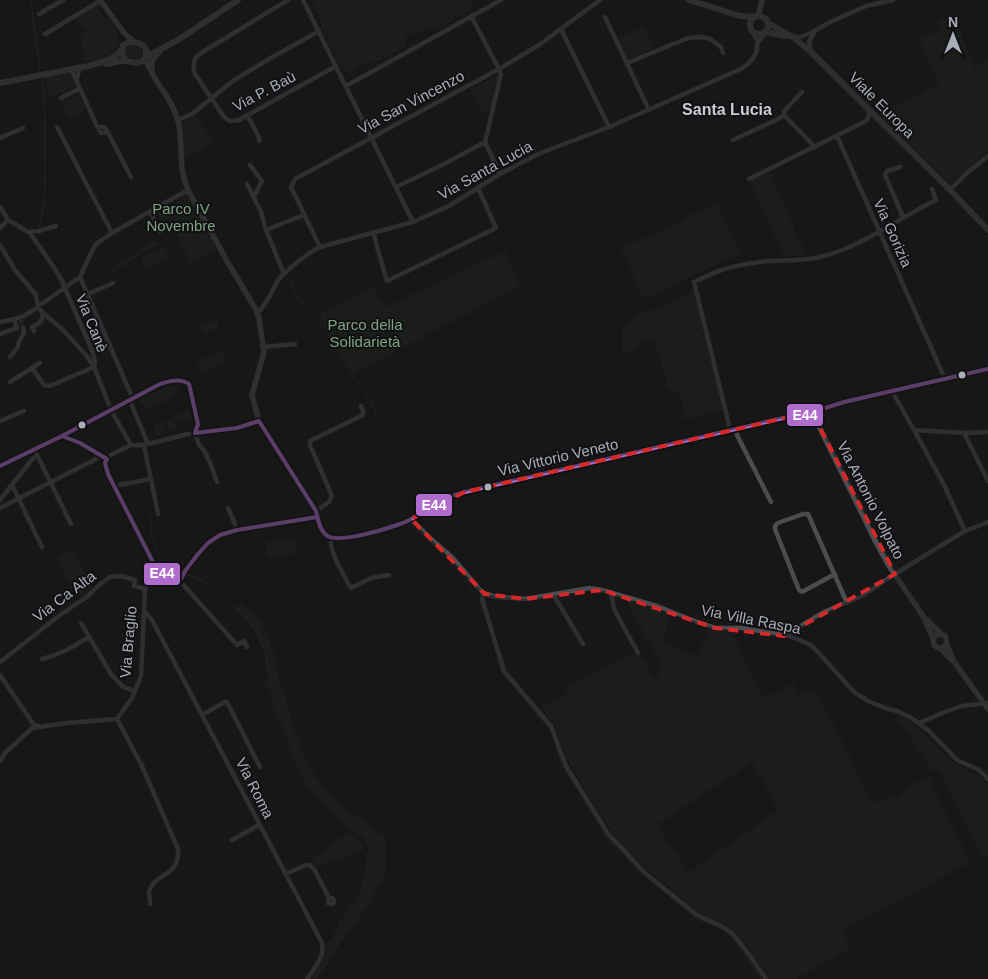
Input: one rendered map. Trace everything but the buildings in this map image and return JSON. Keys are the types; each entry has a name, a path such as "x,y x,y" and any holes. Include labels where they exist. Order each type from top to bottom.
{"main road":[{"path":"0,83 70,69 126,61 143,62 145,58 164,48 238,0"},
{"path":"689,0 740,16 758,17 767,20 769,27 759,35 740,16"},
{"path":"751,28 752,19 758,17"},
{"name":"Viale Europa","path":"768,23 796,40 812,53 988,230"},
{"name":"Viale Europa","path":"765,32 796,40"},
{"path":"84,67 110,59 127,43 134,42 152,48 164,48"},
{"path":"143,46 146,49 145,58"},
{"path":"123,47 122,55 126,61"}],"street":[{"path":"39,14 63,0"},
{"path":"45,34 100,0 126,36 134,42"},
{"path":"211,98 194,70 195,57 288,0"},
{"path":"303,0 413,222"},
{"path":"346,86 501,0"},
{"name":"Via San Vincenzo","path":"320,247 291,187 295,178 499,69 539,45 600,0"},
{"path":"796,40 866,6 893,0"},
{"path":"758,17 762,3"},
{"path":"471,16 501,74 485,142 500,174"},
{"path":"605,17 649,110"},
{"path":"751,28 758,42"},
{"path":"121,29 123,47"},
{"path":"560,29 609,127"},
{"path":"178,120 194,113 234,81 319,31"},
{"path":"812,53 809,46 814,31"},
{"name":"Via Santa Lucia","path":"258,313 263,308 278,280 313,250 413,222 449,206 500,174 538,154 609,127 745,67 756,53 758,42 765,32"},
{"path":"628,63 688,38 701,37 710,39 721,47 723,53"},
{"path":"796,40 807,43 810,39"},
{"path":"154,78 152,60 164,48"},
{"path":"145,58 154,78"},
{"path":"138,63 144,66 154,78 173,106 180,128 181,164 184,181 227,261 258,313 264,347 262,363 252,395 259,422 306,494 325,535 331,538 330,544 351,588 371,578 389,575"},
{"name":"Via P. Baù","path":"211,98 224,117 230,121 239,120 336,66"},
{"path":"79,87 77,78 84,67"},
{"path":"70,69 97,126 106,129 131,177"},
{"path":"61,98 79,87"},
{"path":"734,140 784,115 784,111 802,92"},
{"path":"749,179 864,122 867,120 870,112"},
{"path":"247,115 259,136 259,141"},
{"path":"784,115 815,147"},
{"path":"57,126 112,233"},
{"path":"0,138 23,128"},
{"name":"Via Gorizia","path":"837,136 945,379"},
{"path":"396,187 485,142"},
{"path":"950,190 988,156"},
{"path":"250,165 262,181 254,197"},
{"path":"900,167 887,171 885,175 904,217"},
{"path":"247,184 261,212 266,230 284,274"},
{"path":"374,233 387,281 496,228 478,188"},
{"path":"771,502 733,429 694,282 722,270 740,266 766,261 818,258 850,248 936,200 932,189"},
{"path":"0,322 20,319 65,288 80,277 96,244 188,190"},
{"path":"0,207 8,220 0,228"},
{"path":"150,211 160,232"},
{"path":"266,230 304,215"},
{"name":"Via Canè","path":"8,220 28,232 55,269 94,353 94,367"},
{"path":"28,232 56,226"},
{"path":"35,240 39,231"},
{"name":"Via Canè","path":"0,245 16,270 36,295 38,306 43,313 64,330 94,367 111,410 131,445"},
{"path":"80,277 132,400 146,444 158,514"},
{"path":"88,294 113,283"},
{"path":"34,331 32,327 41,322 43,313"},
{"path":"0,334 17,328 14,319"},
{"path":"10,357 18,347 24,332 23,327"},
{"path":"264,347 294,344"},
{"path":"10,382 40,363"},
{"name":"Via Canè","path":"32,368 47,387 94,367"},
{"name":"Via Vittorio Veneto","path":"331,538 338,539 370,533 405,522 445,498 465,492 733,429 802,414 807,415 811,410 817,412 837,404 988,369"},
{"path":"0,466 62,436 160,384 181,379 189,384 198,424 196,433 198,445 202,447 206,454 217,482"},
{"path":"892,391 944,485 966,531"},
{"path":"180,579 196,555 220,535 237,529 302,521 316,514 329,502 332,496 310,446 310,441 363,415 362,406"},
{"path":"0,421 24,411"},
{"path":"807,415 811,420 816,420 817,412"},
{"name":"Via Antonio Volpato","path":"816,420 876,542 922,616 933,638"},
{"path":"162,573 155,566 108,474 105,463 107,459 131,445 146,444 259,422"},
{"path":"914,430 949,433 988,432"},
{"path":"71,431 69,435 71,438"},
{"path":"964,433 988,481"},
{"path":"62,436 71,438 107,459"},
{"path":"34,449 71,524"},
{"path":"0,508 97,458 97,452"},
{"path":"0,500 34,458"},
{"path":"114,486 151,479"},
{"path":"12,485 42,547"},
{"path":"228,508 237,529"},
{"path":"835,574 800,592 775,526 778,523 808,514 835,574 847,603"},
{"path":"411,519 452,557 483,593 482,599 504,671 551,726 566,766 609,835 645,873 690,909 734,934 766,979"},
{"path":"790,636 793,631 804,624 862,596 966,531 988,522"},
{"name":"Via Braglio","path":"117,719 132,698 141,676 145,589 155,566"},
{"path":"149,580 154,575 162,573 178,575 237,645 244,641 247,647"},
{"name":"Via Ca Alta","path":"0,662 60,615 88,596 98,585 110,578 122,576 135,580 134,586 145,589"},
{"name":"Via Villa Raspa","path":"483,593 496,597 525,599 590,588 657,606 715,628 741,628 790,636 809,644 854,692 919,723 956,760 978,770 988,778"},
{"path":"610,592 614,609 638,653"},
{"path":"553,594 584,644"},
{"name":"Via Roma","path":"144,611 152,620 323,947 319,961 307,979"},
{"name":"Via Antonio Volpato","path":"922,616 940,633"},
{"path":"81,623 111,674 123,687 135,692"},
{"path":"955,663 946,644 947,638 940,633 936,635 933,638 934,645 940,648 955,663 987,705"},
{"path":"42,659 54,656 89,638"},
{"path":"940,648 946,644"},
{"path":"0,675 34,725 38,726"},
{"path":"202,715 226,702 260,767"},
{"path":"919,723 942,712 962,706 987,705"},
{"path":"0,761 5,753 32,728 117,719 141,764 178,849 179,859 173,868 154,883 149,892 150,904"},
{"path":"232,840 260,825"},
{"path":"286,874 312,864 329,898"}],"highlighted area":[{"path":"802,414 807,415 808,423 816,420 895,574 784,636 715,628 602,590 525,599 485,594 411,519 465,492"}],"green space":[{"path":"311,0 471,0 473,9 446,24 405,36 407,46 380,61 355,67 356,70 350,73 345,72 343,69 345,68 342,68 322,28 319,15"},
{"path":"96,5 115,28 118,44 113,53 108,56 100,60 85,62 80,36 85,32 75,17"},
{"path":"954,15 974,68 988,59 988,151 950,185 879,114 918,96 939,83 918,37 940,31 938,21"},
{"path":"644,26 654,48 629,60 618,38"},
{"path":"130,45 137,46 142,50 143,54 138,59 129,58 126,55 126,48"},
{"path":"70,73 75,86 50,98 45,77"},
{"path":"497,75 489,112 482,111 471,89"},
{"path":"78,95 85,109 70,118 61,102"},
{"path":"196,115 214,140 183,161 181,122"},
{"path":"769,172 806,254 784,257 750,181"},
{"name":"Parco IV Novembre","path":"187,195 217,250 191,263 174,230 164,229 157,212"},
{"path":"717,203 740,254 644,299 621,248 686,220 685,218"},
{"path":"156,240 158,244 112,273 110,270"},
{"path":"164,246 170,258 146,269 141,257"},
{"name":"Parco della Solidarietà","path":"506,251 520,286 354,373 339,352 319,314 372,287 385,307"},
{"path":"694,291 723,409 684,420 681,397 668,387 654,339 639,341 639,350 622,354 622,329 643,308 645,313"},
{"path":"216,319 219,327 204,334 201,327"},
{"path":"221,350 226,362 202,373 197,361"},
{"path":"178,383 181,384 171,399 147,410 138,400 140,398"},
{"path":"188,407 192,423 173,417 188,410"},
{"path":"165,420 174,422 178,431 170,431 169,433"},
{"path":"163,421 167,434 156,437 153,425"},
{"path":"294,538 296,553 268,558 266,542"},
{"path":"72,550 87,576 88,583 94,587 80,600 57,558"},
{"path":"626,600 670,614 663,642 697,656 709,629 733,631 763,698 794,683 798,695 815,689 845,746 870,803 897,796 928,775 970,862 842,930 850,948 797,979 768,979 746,944 734,932 725,925 704,917 695,910 616,840 569,763 556,728 541,707 567,693 566,687 637,652 656,679 662,667","holes":["752,762 778,810 689,872 657,825"]},
{"path":"241,603 259,619 270,642 294,729 303,753 314,773 337,802 383,835 385,839 385,877 382,884 354,927 342,939 317,979 309,979 322,958 325,943 331,939 339,921 360,891 366,868 368,847 362,837 337,819 306,785 298,771 286,737 275,715 272,695 265,685 264,680 268,681 263,650 250,625 235,609"},
{"path":"898,715 910,720 950,760 980,776 988,784 988,856 981,856 938,769 933,772 896,716"},
{"path":"349,832 364,850 315,867 311,860"}],"waterway":[{"path":"31,3 40,69"},
{"path":"39,228 45,185 45,111 42,80"},
{"path":"286,278 291,283 305,308 325,328 341,358 361,386"},
{"path":"363,388 372,403 377,418"},
{"path":"150,514 155,546 163,559 178,570"},
{"path":"410,524 418,532"},
{"path":"420,534 434,546"},
{"path":"437,549 458,570 474,595"},
{"path":"186,574 208,583 252,624 265,651 272,683 294,746 307,775 339,811 378,843 380,852 379,862 368,895 355,919 314,979"},
{"path":"496,658 502,671"},
{"path":"504,674 511,684"},
{"path":"514,687 551,731"},
{"path":"556,746 563,766 608,839 641,872"},
{"path":"646,876 694,917 728,934 735,941"},
{"path":"739,946 761,979"}],"tunnel":[{"path":"20,320 23,327"}],"transit line":[{"name":"E44","path":"0,466 62,436 160,384 182,381 189,384 198,424 195,433 237,428 259,421 316,511 319,524 324,533 332,538 352,537 403,523 446,499 465,492 796,415 807,415 811,410 817,412 844,402 988,369"},
{"name":"E44","path":"62,436 80,443 107,459 105,463 108,474 155,566 172,580 180,581 198,554 208,543 220,535 237,530 317,517"}],"district":[{"name":"Santa Lucia","path":"727,109"}]}
